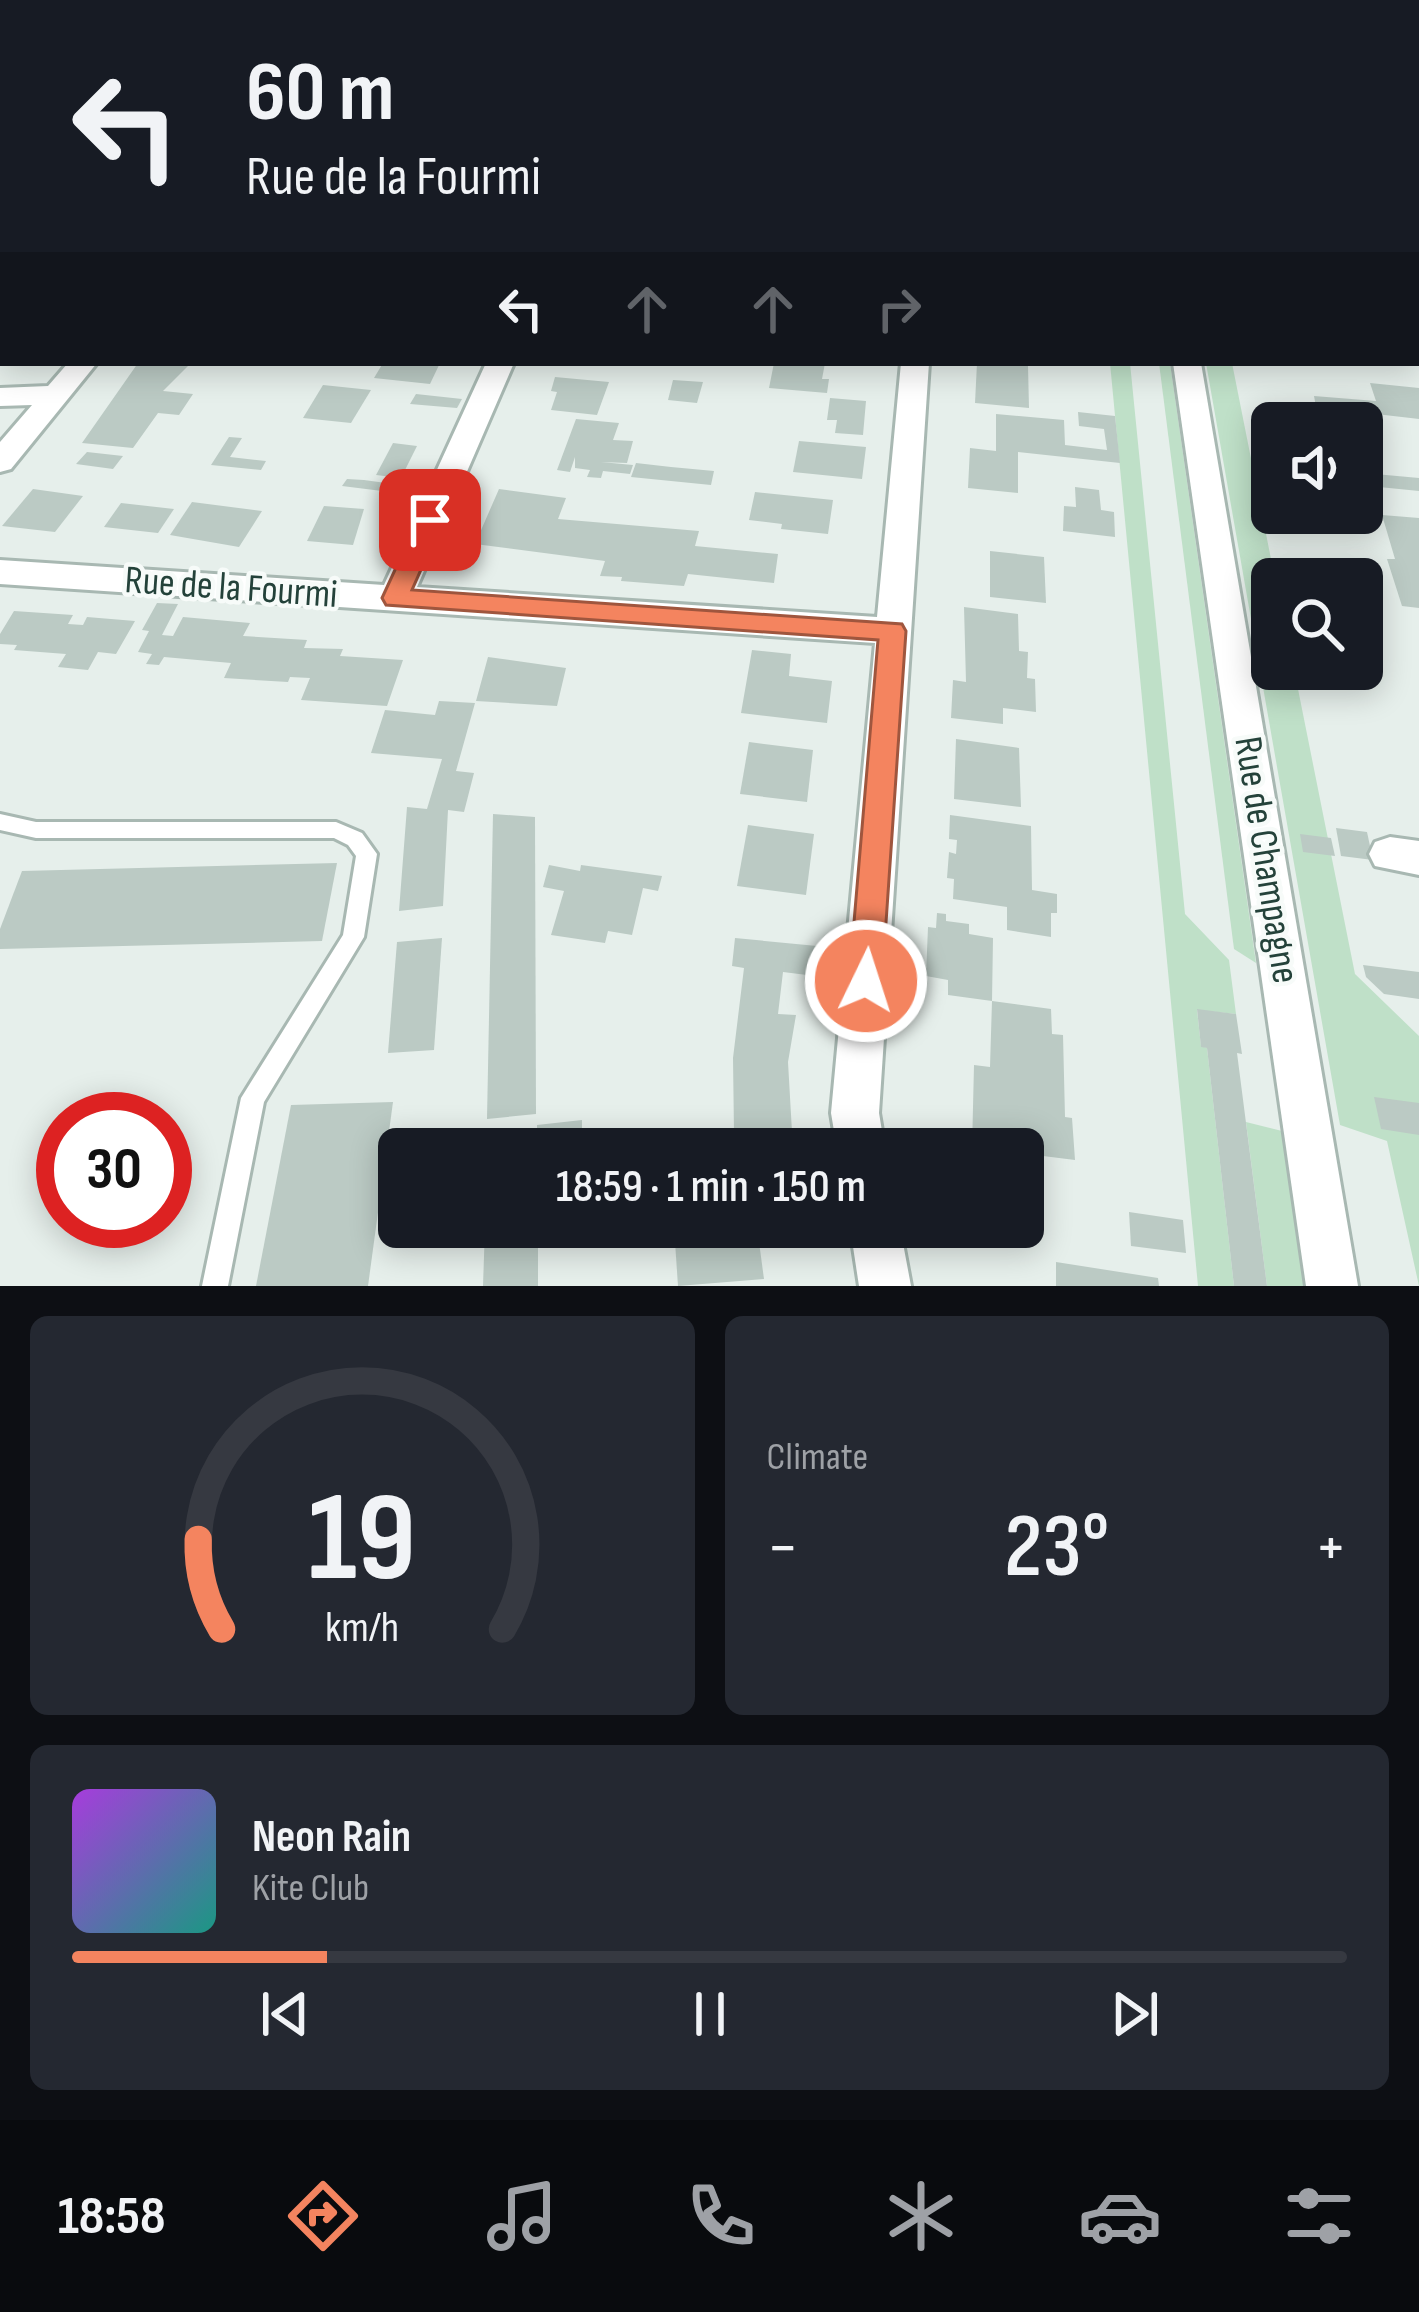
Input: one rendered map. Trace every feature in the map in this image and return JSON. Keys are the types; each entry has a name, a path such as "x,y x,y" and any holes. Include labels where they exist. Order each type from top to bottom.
{"street":[{"path":"0,462 80,366"},
{"path":"395,598 499,366"},
{"path":"858,1128 855,1113 915,366"},
{"name":"Rue de Champagne","path":"1187,366 1332,1286"},
{"path":"0,397 56,395"},
{"name":"Rue de la Fourmi","path":"0,572 893,631"},
{"path":"879,1248 885,1286"}],"lane":[{"path":"0,822 36,830 336,830 355,839 367,854 352,937 253,1098 215,1286"}],"green space":[{"path":"1110,366 1130,366 1185,914 1229,960 1236,1014 1197,1010 1201,1046 1207,1048 1234,1286 1198,1286"},
{"path":"1159,366 1170,366 1256,963 1234,949"},
{"path":"1207,366 1233,366 1251,458 1251,534 1266,534 1271,558 1251,558 1251,619"},
{"path":"1264,690 1298,690 1355,974 1419,1036 1419,1286 1387,1141 1340,1125"},
{"path":"1246,1122 1282,1131 1304,1286 1267,1286"}],"building":[{"path":"136,366 188,366 163,391 193,394 179,415 158,413 133,448 82,443"},
{"path":"381,366 439,366 430,384 374,378"},
{"path":"773,366 824,366 822,379 829,379 827,393 769,388"},
{"path":"977,366 1028,366 1029,408 975,403"},
{"path":"555,377 609,382 597,415 551,410 557,392 551,391"},
{"path":"673,380 703,382 697,403 668,400"},
{"path":"1370,383 1419,388 1419,419 1383,415 1383,402 1315,402 1314,396 1376,401"},
{"path":"323,385 371,390 351,423 303,418"},
{"path":"416,394 462,399 457,408 410,404"},
{"path":"830,398 866,401 863,435 835,433 837,420 827,420"},
{"path":"1078,412 1115,416 1120,463 1018,452 1018,493 968,488 970,448 996,451 996,414 1064,420 1065,445 1107,450 1104,429 1079,426"},
{"path":"576,419 619,423 613,440 633,441 627,463 601,462 633,465 630,474 603,471 601,478 587,477 590,470 575,468 575,457 570,472 557,470"},
{"path":"229,437 242,438 230,457 266,461 261,470 211,465"},
{"path":"799,441 866,447 862,479 793,472"},
{"path":"393,443 417,446 401,478 376,475"},
{"path":"87,452 123,456 113,469 76,464"},
{"path":"636,463 714,471 711,485 631,477"},
{"path":"1383,475 1419,478 1419,491 1383,487"},
{"path":"347,479 386,483 382,491 342,486"},
{"path":"1075,487 1099,490 1101,510 1114,512 1115,537 1063,531 1064,506 1076,507"},
{"path":"33,489 83,496 55,532 2,526"},
{"path":"499,489 566,498 558,519 699,531 695,546 778,554 774,583 688,574 684,586 621,581 622,577 600,576 605,561 475,544"},
{"path":"755,492 833,500 828,534 749,520"},
{"path":"192,502 262,511 239,547 170,535"},
{"path":"121,503 174,509 158,533 104,527"},
{"path":"324,506 364,509 353,545 307,541"},
{"path":"1383,515 1419,518 1419,608 1402,606 1387,559 1395,559"},
{"path":"990,551 1044,557 1046,603 990,597"},
{"path":"157,603 178,604 162,635 173,636 183,617 250,623 243,636 307,640 304,648 343,649 340,656 403,660 387,706 301,700 310,678 290,677 288,682 224,678 231,663 164,657 159,665 146,664 152,654 138,652 149,631 142,630"},
{"path":"964,607 1018,614 1019,651 1028,652 1027,678 1035,679 1036,712 1003,708 1003,724 951,718 953,680 966,682"},
{"path":"14,611 73,615 68,624 83,625 87,617 135,621 116,654 98,652 88,670 58,667 66,654 14,650 17,645 0,644 0,634"},
{"path":"752,650 791,654 789,676 832,681 827,723 741,713"},
{"path":"488,657 566,668 557,706 476,701"},
{"path":"439,701 475,703 456,771 474,773 464,812 448,810 443,906 399,911 407,807 427,809 442,759 371,753 385,710 435,715"},
{"path":"956,739 1019,748 1021,807 954,799"},
{"path":"749,742 813,750 807,802 740,794"},
{"path":"493,814 535,817 536,1114 487,1119"},
{"path":"950,815 1031,826 1032,890 1057,894 1051,937 1007,930 1007,907 953,899 954,879 947,878 949,852 956,854 957,840 949,839"},
{"path":"748,825 814,834 806,895 737,886"},
{"path":"1336,828 1367,832 1373,860 1341,856"},
{"path":"1300,834 1331,838 1335,856 1303,852"},
{"path":"337,863 322,941 0,949 0,929 22,871"},
{"path":"549,865 662,876 658,891 643,888 632,935 608,931 605,943 551,935 564,891 543,887"},
{"path":"937,913 946,914 946,921 969,924 969,934 993,938 992,1001 948,995 948,980 926,976 928,927 936,928"},
{"path":"442,938 434,1050 388,1053 397,942"},
{"path":"735,938 817,946 815,976 783,972 778,1014 796,1015 788,1062 792,1128 734,1128 733,1058 744,968 732,966"},
{"path":"1363,965 1419,972 1419,999 1384,994 1366,977"},
{"path":"992,1001 1051,1009 1052,1034 1063,1035 1065,1117 1072,1118 1075,1160 1044,1156 1044,1128 972,1128 974,1065 990,1067"},
{"path":"1197,1009 1236,1014 1267,1286 1234,1286 1207,1048 1201,1047"},
{"path":"1374,1097 1419,1103 1419,1135 1381,1129"},
{"path":"393,1102 389,1128 378,1128 378,1212 368,1286 256,1286 291,1105"},
{"path":"582,1120 582,1128 537,1125"},
{"path":"1129,1212 1183,1220 1186,1253 1131,1246"},
{"path":"484,1248 538,1248 538,1286 483,1286"},
{"path":"675,1248 760,1248 764,1279 678,1286"},
{"path":"1056,1262 1158,1278 1159,1286 1056,1286"}],"route":[{"path":"430,520 395,598 893,631 866,981"}]}
